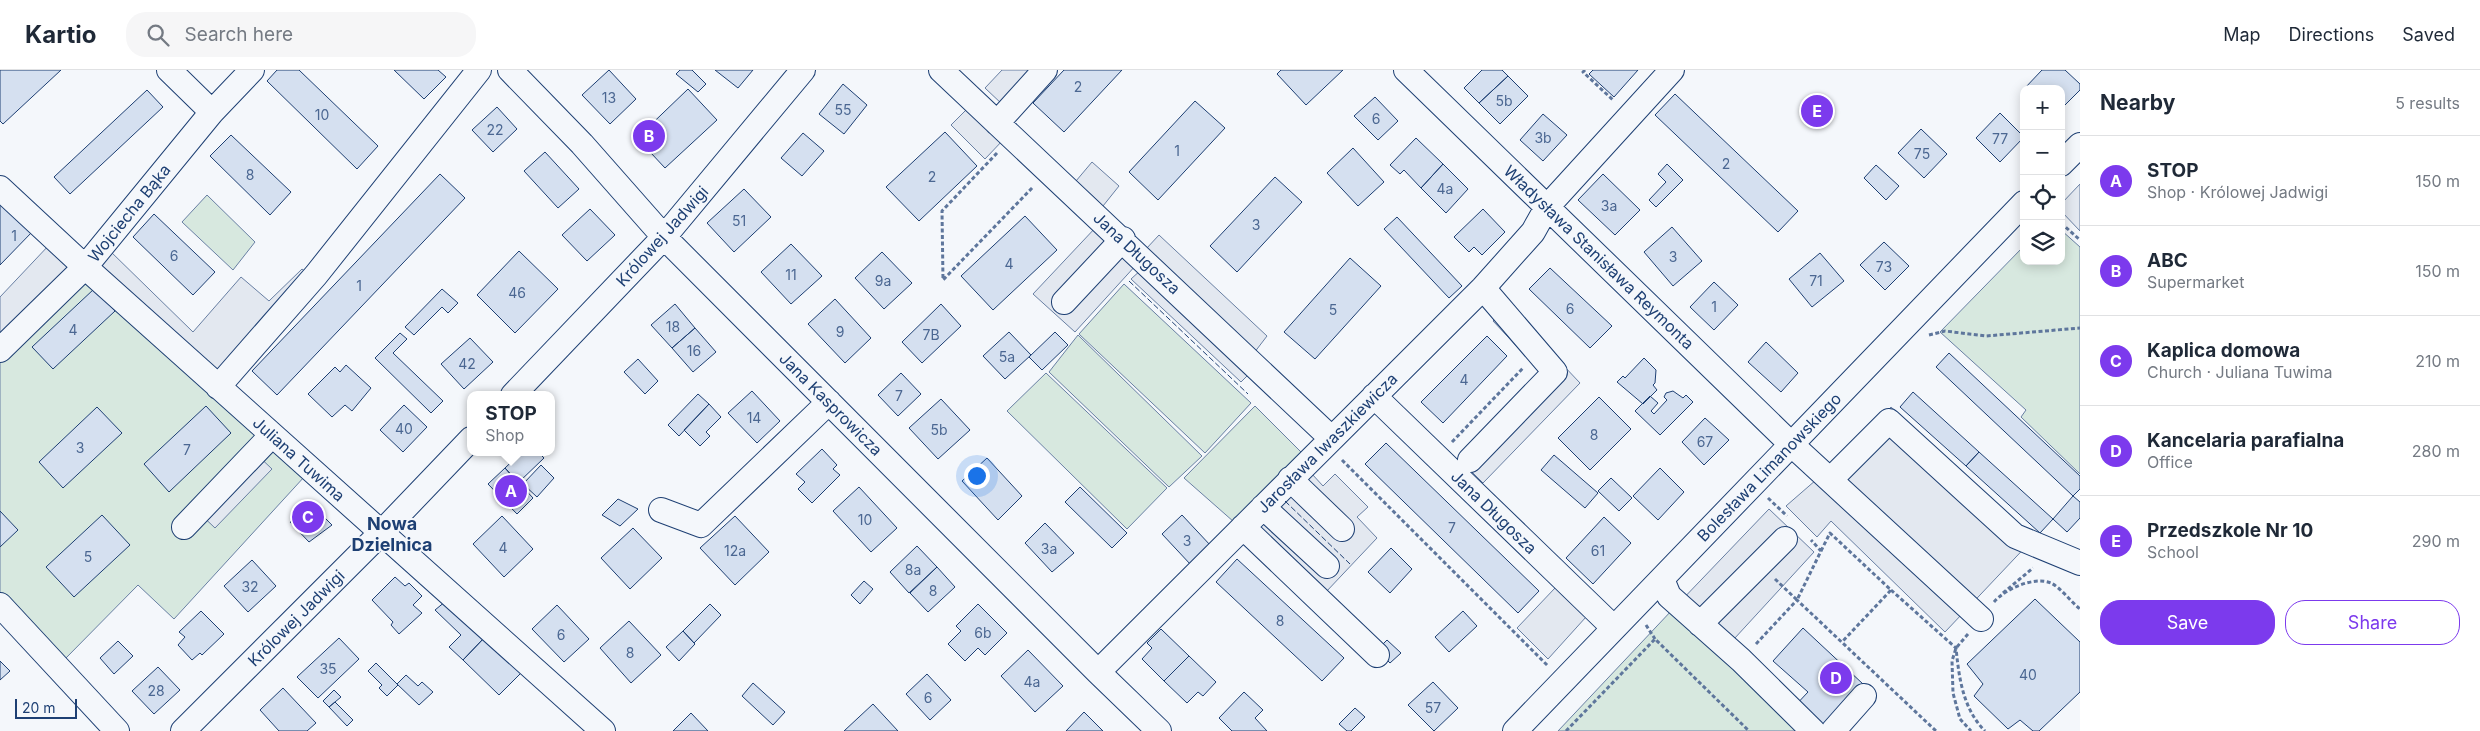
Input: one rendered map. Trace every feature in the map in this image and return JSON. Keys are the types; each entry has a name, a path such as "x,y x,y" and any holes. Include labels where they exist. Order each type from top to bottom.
{"street":[{"path":"169,70 212,112"},
{"name":"Wojciecha Bąka","path":"0,350 85,267 212,112 252,70"},
{"path":"218,387 316,275 479,70"},
{"name":"Jana Kasprowicza","path":"510,70 582,144 664,236 1159,731"},
{"name":"Królowej Jadwigi","path":"517,391 664,236 803,70"},
{"name":"Jana Długosza","path":"941,70 1122,239 1328,441"},
{"path":"1005,130 1044,70"},
{"name":"Władysława Stanisława Reymonta","path":"1406,70 1791,444 1981,618"},
{"name":"Jarosława Iwaszkiewicza","path":"1098,672 1483,288 1533,232 1547,207 1672,70"},
{"path":"2065,160 2080,145"},
{"name":"Juliana Tuwima","path":"0,188 218,387 603,731"},
{"name":"Bolesława Limanowskiego","path":"1515,731 2020,207"},
{"path":"1064,302 1122,239"},
{"path":"1470,460 1556,372 1483,288"},
{"name":"Jana Długosza","path":"1374,396 1614,628"},
{"path":"661,510 701,525 829,402"},
{"path":"1831,479 1889,421 2015,536 2080,563"},
{"path":"184,527 272,435"},
{"name":"Królowej Jadwigi","path":"183,731 382,533 467,443"},
{"path":"1290,479 1342,529"},
{"path":"1263,507 1326,566"},
{"path":"1243,526 1376,655"},
{"path":"1700,624 1785,539"},
{"path":"1662,579 1669,596 1813,731"},
{"path":"0,605 117,731"},
{"path":"1833,731 1864,696"}],"path":[{"path":"1585,70 1583,72 1629,116"},
{"path":"1005,130 942,211 943,280 1049,170"},
{"path":"2065,226 2080,240"},
{"path":"1911,321 1928,335 1945,331 1986,336 2080,328"},
{"path":"1328,441 1562,681"},
{"path":"1752,648 1797,600 1830,532 1956,648 1959,681 1969,708 1986,731"},
{"path":"1811,540 1821,551"},
{"path":"1970,731 1960,719 1953,693 1952,661 1956,648 1998,598 2035,566 2042,567"},
{"path":"1998,598 2034,581 2051,583 2080,609"},
{"path":"1842,642 1891,590"},
{"path":"1797,600 1936,731"},
{"path":"1566,731 1655,639 1749,731"}],"shaded area":[{"path":"1002,70 1035,70 1003,105 985,88"},
{"path":"970,106 1004,139 985,159 951,125"},
{"path":"1092,162 1119,186 1103,206 1076,181"},
{"path":"2080,184 2080,231 2065,215 2065,200"},
{"path":"207,195 255,242 233,270 182,222"},
{"path":"1097,226 1137,264 1075,332 1033,294"},
{"path":"2065,234 2080,247 2080,474 2021,417 2026,410 1940,332 2020,250 2020,265 2065,265"},
{"path":"1159,235 1267,336 1254,353 1146,249"},
{"path":"51,243 74,264 0,337 0,297"},
{"path":"108,249 193,332 241,277 269,301 302,269 313,278 222,382 93,267"},
{"path":"1142,269 1251,372 1241,382 1131,279"},
{"path":"85,275 305,476 174,619 138,585 65,659 0,592 0,359"},
{"path":"1124,284 1251,403 1205,453 1079,334"},
{"path":"1508,307 1580,383 1483,483 1458,458 1539,378 1538,369 1493,321"},
{"path":"1078,335 1202,456 1169,487 1049,372"},
{"path":"1046,373 1167,488 1127,529 1007,411"},
{"path":"1255,406 1301,452 1234,522 1184,478"},
{"path":"1891,407 2033,539 1945,632 1831,521 1817,537 1786,506 1839,460"},
{"path":"253,451 272,469 215,528 195,509"},
{"path":"1312,474 1323,486 1335,474 1368,507 1357,517 1377,538 1325,593 1258,528"},
{"path":"1769,509 1814,552 1723,651 1678,604"},
{"path":"1555,588 1586,617 1548,659 1517,628"},
{"path":"1673,609 1802,731 1558,731"}],"building":[{"path":"0,70 61,70 3,124 0,121"},
{"path":"277,70 299,70 378,146 357,169 267,81"},
{"path":"394,70 438,70 446,77 424,99"},
{"path":"609,70 636,99 610,124 582,95"},
{"path":"680,70 692,70 706,84 698,92 676,74"},
{"path":"715,70 753,70 738,88"},
{"path":"1064,70 1122,70 1064,132 1033,103"},
{"path":"1281,70 1343,70 1306,105 1277,74"},
{"path":"1482,70 1502,70 1508,76 1479,103 1464,88"},
{"path":"1593,70 1638,70 1614,97 1589,74"},
{"path":"2042,70 2065,70 2080,84 2080,90 2065,105 2065,85 2028,85"},
{"path":"1508,76 1528,96 1500,124 1479,103"},
{"path":"843,84 867,105 844,134 819,114"},
{"path":"688,89 717,120 665,168 637,138"},
{"path":"147,90 163,107 70,194 54,177"},
{"path":"1675,94 1798,211 1778,232 1655,115"},
{"path":"1375,97 1398,121 1378,140 1354,116"},
{"path":"1195,101 1225,128 1158,200 1129,172"},
{"path":"497,107 517,129 493,152 472,130"},
{"path":"2000,113 2020,133 2020,141 2000,162 1976,138"},
{"path":"1543,114 1567,135 1543,161 1520,140"},
{"path":"1921,129 1947,154 1924,178 1898,153"},
{"path":"945,132 977,166 919,221 886,187"},
{"path":"803,133 824,151 802,176 781,158"},
{"path":"231,135 291,192 270,215 210,156"},
{"path":"1416,138 1443,164 1421,188 1404,170 1400,174 1390,165"},
{"path":"1353,148 1384,182 1358,206 1327,173"},
{"path":"545,152 579,189 558,208 524,171"},
{"path":"1443,164 1468,189 1446,213 1421,188"},
{"path":"1667,164 1683,180 1656,207 1649,200 1666,182 1658,174"},
{"path":"1876,165 1899,186 1886,200 1864,178"},
{"path":"440,174 465,198 277,395 252,371"},
{"path":"1603,174 1640,210 1615,235 1578,200"},
{"path":"1275,177 1302,202 1237,272 1210,246"},
{"path":"744,189 771,217 734,252 707,223"},
{"path":"0,200 33,231 0,265"},
{"path":"590,209 615,235 587,261 562,235"},
{"path":"1483,209 1505,232 1482,255 1474,247 1469,252 1454,237"},
{"path":"154,214 215,272 193,295 133,237"},
{"path":"1025,216 1057,250 993,310 961,276"},
{"path":"1397,217 1462,286 1449,298 1384,229"},
{"path":"1672,227 1702,261 1673,286 1644,252"},
{"path":"1884,242 1909,266 1885,290 1860,265"},
{"path":"791,244 822,276 791,304 761,272"},
{"path":"519,251 558,289 515,333 477,295"},
{"path":"882,252 912,283 884,309 855,278"},
{"path":"1820,253 1844,281 1812,307 1789,279"},
{"path":"1350,258 1381,286 1315,359 1284,332"},
{"path":"1550,268 1612,326 1590,348 1529,289"},
{"path":"1714,282 1738,305 1714,330 1690,307"},
{"path":"94,289 115,311 53,369 32,347"},
{"path":"442,289 458,303 448,313 442,307 414,335 405,327"},
{"path":"835,299 871,338 845,363 808,324"},
{"path":"675,304 695,328 672,348 651,325"},
{"path":"941,304 961,326 922,363 902,342"},
{"path":"695,328 716,352 693,372 672,348"},
{"path":"1009,332 1031,355 1005,379 983,356"},
{"path":"1055,332 1068,345 1042,370 1029,357"},
{"path":"400,333 407,339 393,353 443,401 431,413 375,358"},
{"path":"1487,336 1507,356 1443,423 1421,402"},
{"path":"470,338 493,362 464,389 441,364"},
{"path":"1766,342 1798,373 1781,392 1748,362"},
{"path":"1949,353 2080,476 2080,489 2073,496 1936,367"},
{"path":"1644,358 1656,370 1655,383 1653,385 1657,390 1643,404 1617,382 1623,376 1625,378"},
{"path":"638,359 658,381 645,394 624,372"},
{"path":"346,365 371,388 352,411 345,405 332,417 308,394 335,367 340,372"},
{"path":"901,373 921,394 898,416 878,395"},
{"path":"752,391 780,421 757,443 728,413"},
{"path":"1673,391 1683,398 1686,395 1693,402 1660,435 1635,411 1650,396 1658,403 1651,411 1654,414 1667,400 1664,397 1666,393"},
{"path":"1913,392 1979,452 1966,466 1900,407"},
{"path":"698,394 709,404 679,436 668,425"},
{"path":"1599,397 1631,429 1590,470 1558,438"},
{"path":"941,399 970,430 938,459 909,428"},
{"path":"709,404 721,417 706,432 710,436 700,446 684,430"},
{"path":"404,405 427,427 403,452 380,430"},
{"path":"206,406 231,433 169,492 144,464"},
{"path":"97,407 122,433 63,488 39,462"},
{"path":"1705,418 1729,440 1704,465 1682,442"},
{"path":"1386,443 1539,591 1518,613 1365,464"},
{"path":"822,449 837,465 833,469 840,475 812,503 798,489 805,482 796,474"},
{"path":"1979,452 2053,519 2040,533 1966,466"},
{"path":"1554,455 1598,493 1585,508 1541,470"},
{"path":"518,456 542,456 544,458 518,483 505,468"},
{"path":"987,458 1022,496 998,520 962,481"},
{"path":"541,465 554,478 537,497 523,484"},
{"path":"505,468 533,498 517,514 488,484"},
{"path":"1660,468 1684,492 1658,520 1633,496"},
{"path":"1611,478 1632,498 1619,511 1598,491"},
{"path":"859,487 897,528 871,552 833,511"},
{"path":"1080,487 1127,533 1112,548 1065,502"},
{"path":"2073,496 2080,502 2080,518 2067,532 2053,519"},
{"path":"618,499 638,509 620,526 602,515"},
{"path":"310,503 332,525 309,542 290,522"},
{"path":"0,511 18,530 0,547"},
{"path":"102,515 130,545 74,597 46,567"},
{"path":"1182,515 1211,546 1191,565 1162,534"},
{"path":"502,516 533,549 504,577 473,544"},
{"path":"735,516 769,552 735,585 700,548"},
{"path":"1604,517 1631,543 1593,584 1566,558"},
{"path":"1045,523 1074,553 1052,572 1025,543"},
{"path":"633,528 662,558 630,589 601,558"},
{"path":"917,546 937,567 909,593 890,572"},
{"path":"1391,548 1412,569 1390,593 1368,572"},
{"path":"1237,559 1344,658 1322,681 1216,582"},
{"path":"252,560 276,586 248,612 224,586"},
{"path":"937,567 955,587 928,612 910,593"},
{"path":"395,577 405,586 409,583 422,596 413,605 422,613 399,634 391,625 393,622 372,600"},
{"path":"864,581 873,589 860,604 851,595"},
{"path":"2035,599 2080,642 2080,692 2039,731 2033,731 2020,720 2008,729 1974,696 1983,684 1967,664"},
{"path":"446,601 484,638 463,660 449,647 461,635 435,610"},
{"path":"710,604 721,615 694,643 683,631"},
{"path":"978,604 1007,633 985,655 978,648 965,661 948,644 961,631 956,626"},
{"path":"557,605 589,639 564,662 532,629"},
{"path":"201,611 224,634 202,655 200,653 192,660 178,645 185,637 179,632"},
{"path":"1463,611 1477,626 1449,652 1435,637"},
{"path":"629,621 661,655 631,683 600,648"},
{"path":"1803,628 1863,684 1819,731 1793,708 1808,692 1773,661"},
{"path":"1161,629 1189,656 1164,681 1142,659 1152,648 1147,643"},
{"path":"683,631 695,644 679,661 666,647"},
{"path":"339,638 359,659 318,698 297,677"},
{"path":"484,638 521,673 499,695 463,660"},
{"path":"1387,640 1401,653 1390,663 1386,659 1376,668 1367,660"},
{"path":"118,641 133,656 114,674 100,658"},
{"path":"1028,650 1063,686 1035,712 1001,676"},
{"path":"1189,656 1216,682 1203,696 1198,692 1187,703 1164,681"},
{"path":"0,661 10,671 0,680"},
{"path":"376,663 398,685 387,696 379,688 382,685 368,671"},
{"path":"158,667 180,690 154,714 132,691"},
{"path":"927,674 951,700 930,720 906,694"},
{"path":"406,675 418,686 422,682 433,692 419,705 397,684"},
{"path":"1433,682 1458,708 1434,731 1408,705"},
{"path":"753,683 785,712 773,725 742,696"},
{"path":"283,688 316,723 307,731 279,731 260,710"},
{"path":"334,690 341,697 329,707 323,701"},
{"path":"1244,692 1263,710 1255,718 1267,731 1232,731 1219,718"},
{"path":"335,702 353,720 347,726 329,707"},
{"path":"873,704 898,731 844,731"},
{"path":"1355,708 1365,717 1351,731 1347,731 1339,724"},
{"path":"1084,712 1103,731 1066,731"},
{"path":"691,713 708,731 673,731"}],"fence":[{"path":"1129,281 1248,394"},
{"path":"1285,501 1350,564"}],"place":[{"name":"Przedszkole Nr 10","path":"1817,111"},
{"name":"ABC","path":"649,136"},
{"name":"STOP","path":"511,491"},
{"name":"Kaplica domowa","path":"308,517"},
{"name":"Kancelaria parafialna","path":"1836,678"}],"district":[{"name":"Nowa Dzielnica","path":"392,533"}]}
